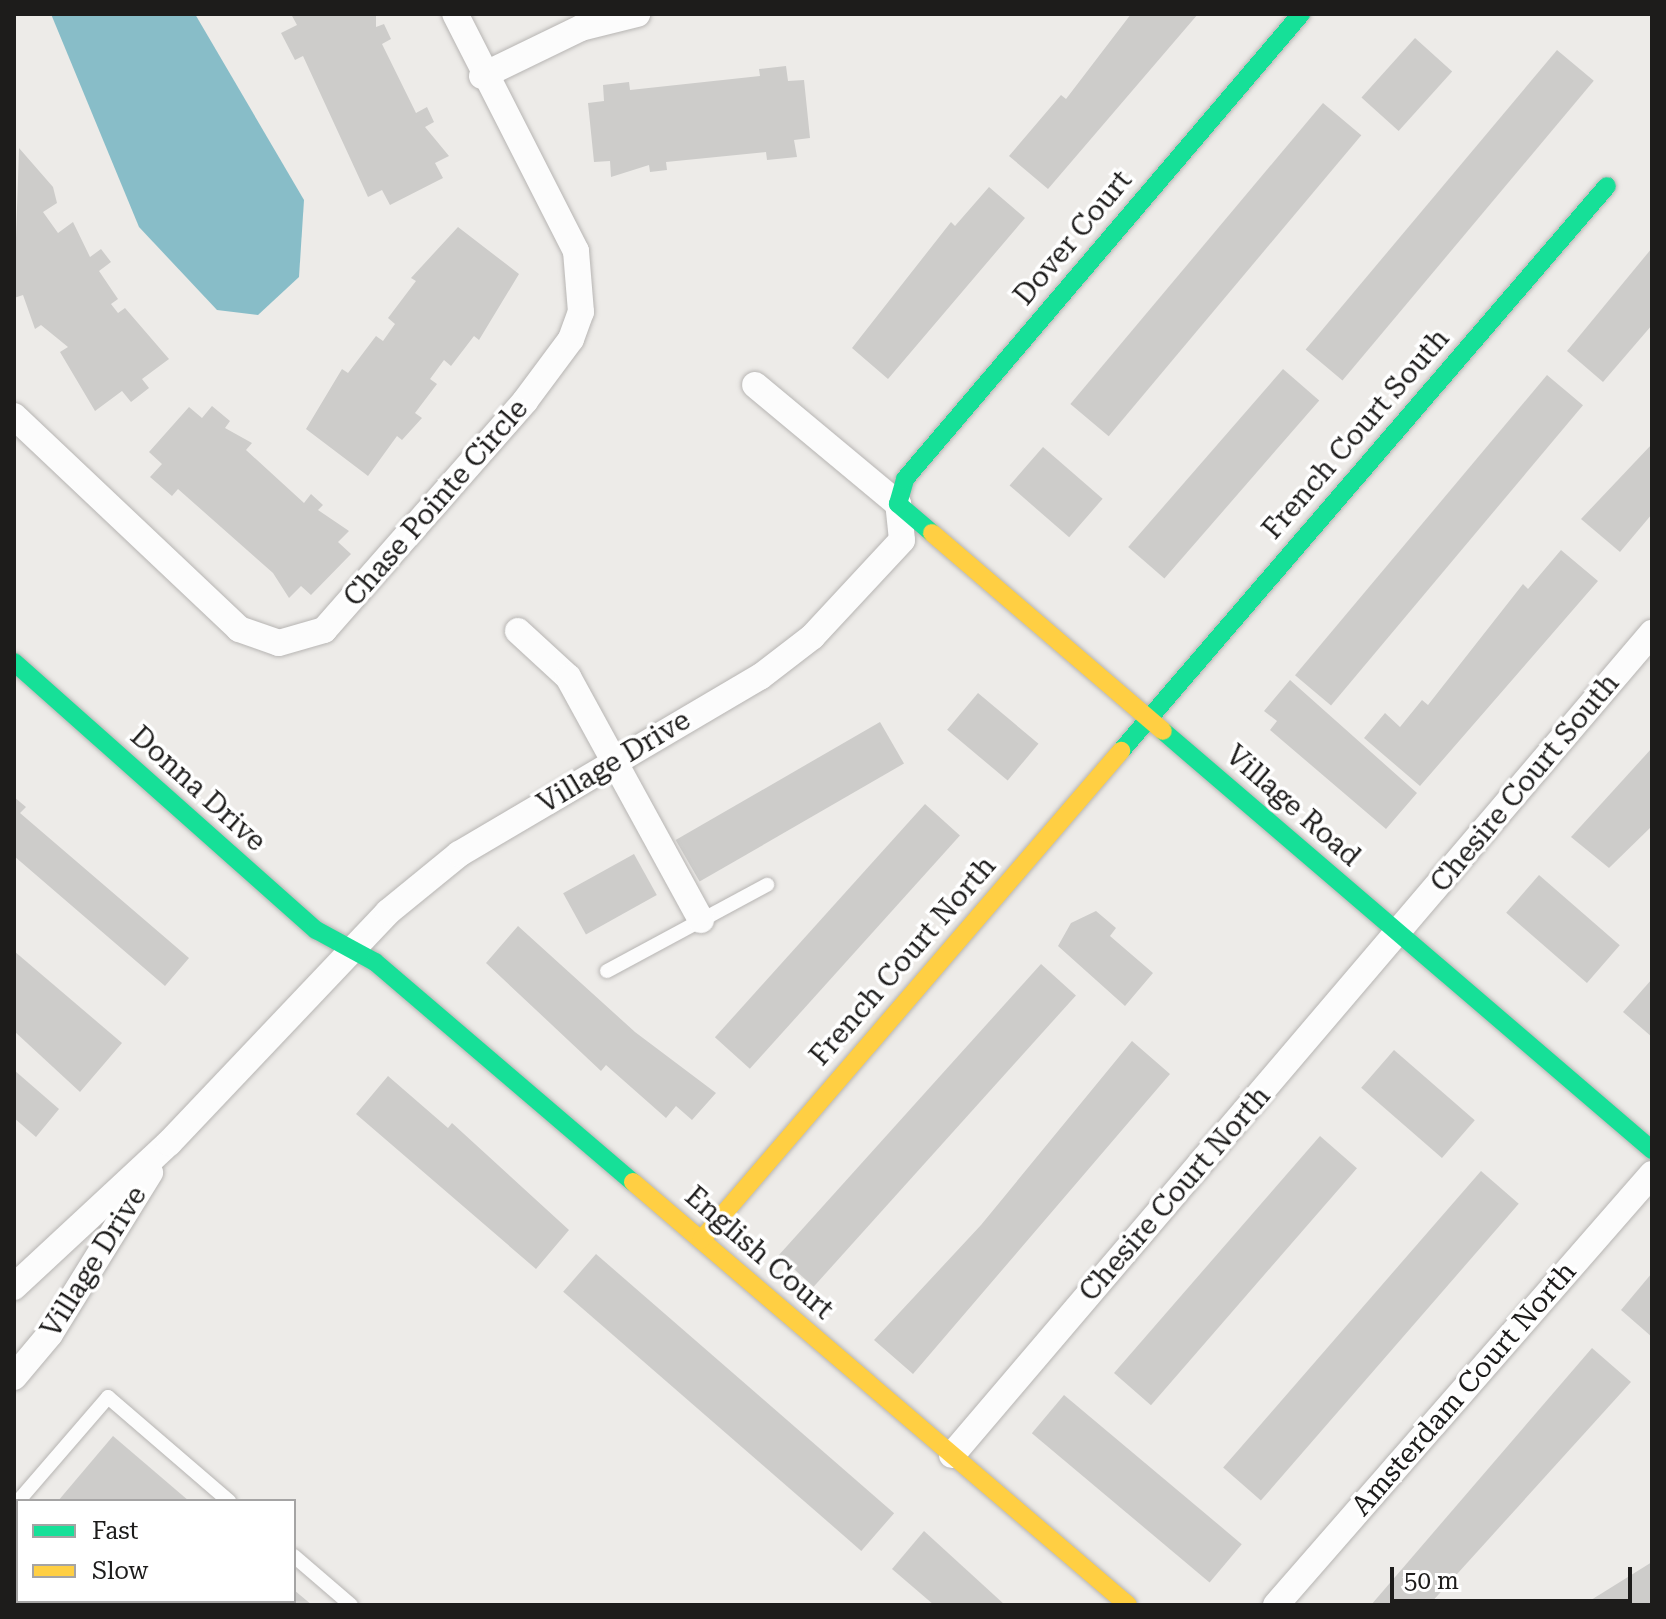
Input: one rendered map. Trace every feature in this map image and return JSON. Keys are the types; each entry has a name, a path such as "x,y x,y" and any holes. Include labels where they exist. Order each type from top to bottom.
{"street":[{"name":"Chase Pointe Circle","path":"14,416 239,629 279,643 324,630 525,401 571,339 581,312 576,251 482,76 455,14"},
{"path":"482,76 555,38 637,14"},
{"name":"Dover Court","path":"898,504 905,479 1301,14"},
{"name":"French Court South","path":"1148,718 1607,186"},
{"path":"755,385 898,504"},
{"name":"Village Road","path":"898,504 1652,1150"},
{"name":"Village Drive","path":"14,1287 169,1143 351,948 459,854 760,677 812,637 902,540 898,504"},
{"path":"518,631 568,677 701,920"},
{"name":"Chesire Court South","path":"1399,932 1652,633"},
{"name":"Donna Drive","path":"14,662 316,930 351,948"},
{"name":"French Court North","path":"701,1240 1148,718"},
{"name":"Chesire Court North","path":"952,1455 1399,932"},
{"name":"English Court","path":"351,948 701,1240 1128,1605"},
{"name":"Village Drive","path":"14,1377 50,1334 169,1143"},
{"name":"Amsterdam Court North","path":"1276,1605 1652,1174"}],"lane":[{"path":"607,971 767,885"},
{"path":"20,1499 108,1397 227,1499"},
{"path":"296,1558 351,1605"}],"water":[{"path":"51,14 195,14 304,200 299,277 258,315 217,310 139,227"}],"building":[{"path":"291,14 376,14 376,27 384,24 391,39 382,44 416,113 427,107 434,122 425,127 449,156 435,163 443,178 390,205 382,190 368,197 303,56 295,60 281,33 297,25"},
{"path":"1131,14 1198,14 1048,189 1009,156 1061,95 1066,99"},
{"path":"1415,38 1452,71 1399,131 1361,97"},
{"path":"1557,50 1594,81 1342,380 1306,350"},
{"path":"786,66 788,81 804,80 810,138 794,140 797,157 767,160 766,152 666,162 667,170 650,172 649,165 611,177 610,161 594,162 588,103 604,101 603,85 629,82 630,90 760,76 759,69"},
{"path":"1323,103 1361,135 1109,436 1070,404"},
{"path":"19,148 53,187 57,203 43,212 58,233 73,222 90,257 101,249 111,262 99,271 118,299 111,304 118,313 125,308 169,359 142,379 149,388 131,402 122,391 95,411 60,352 68,347 41,325 35,329 23,295 14,298"},
{"path":"989,187 1025,218 888,379 852,348 951,222 955,226"},
{"path":"458,227 519,274 479,340 474,336 451,366 444,360 430,379 437,384 415,413 422,418 402,440 397,436 368,476 306,429 342,369 348,373 376,336 383,341 395,324 388,318 416,281 411,278"},
{"path":"1652,248 1652,325 1603,382 1567,351"},
{"path":"1283,369 1319,400 1164,579 1128,547"},
{"path":"1547,375 1583,405 1331,706 1295,675"},
{"path":"212,406 230,421 225,428 252,443 246,450 304,503 311,494 323,505 318,510 349,531 338,542 351,554 311,595 301,586 289,598 273,573 178,489 172,496 150,477 162,464 149,452 189,407 202,418"},
{"path":"1652,444 1652,514 1620,552 1581,519"},
{"path":"1043,447 1103,499 1069,537 1010,485"},
{"path":"1561,550 1598,581 1420,786 1364,738 1385,713 1400,727 1422,700 1428,705 1523,584 1528,589"},
{"path":"1290,680 1417,793 1386,829 1270,730 1277,721 1264,711"},
{"path":"978,693 1039,744 1008,781 947,730"},
{"path":"880,722 904,764 700,882 676,840"},
{"path":"1652,748 1652,826 1609,868 1571,837"},
{"path":"14,797 26,807 20,813 189,958 165,986 14,856"},
{"path":"925,804 960,835 750,1069 715,1037"},
{"path":"634,854 657,895 586,934 563,893"},
{"path":"1539,875 1620,945 1587,983 1506,913"},
{"path":"1096,911 1116,928 1110,936 1153,973 1125,1006 1058,946 1071,923"},
{"path":"518,926 635,1032 716,1093 692,1120 676,1106 666,1118 606,1065 601,1071 486,963"},
{"path":"14,951 122,1043 80,1092 14,1031"},
{"path":"1041,964 1076,995 814,1287 779,1255"},
{"path":"1652,979 1652,1037 1623,1012"},
{"path":"1132,1041 1170,1074 913,1374 874,1340 981,1225"},
{"path":"1394,1050 1475,1120 1442,1158 1361,1088"},
{"path":"14,1070 59,1109 36,1137 14,1118"},
{"path":"388,1076 448,1128 452,1123 569,1230 536,1269 356,1114"},
{"path":"1320,1136 1357,1168 1151,1405 1114,1373"},
{"path":"1481,1171 1519,1204 1261,1500 1223,1468"},
{"path":"596,1254 894,1513 861,1551 563,1292"},
{"path":"1652,1273 1652,1337 1621,1310"},
{"path":"1592,1348 1631,1382 1429,1605 1371,1605"},
{"path":"1064,1395 1242,1544 1210,1582 1032,1433"},
{"path":"113,1436 187,1499 60,1499"},
{"path":"924,1531 1005,1605 934,1605 892,1569"},
{"path":"1652,1562 1652,1605 1583,1605"},
{"path":"16,1576 16,1603 296,1603 296,1592 312,1605 14,1605"}],"traffic: fast":[{"path":"932,533 898,504 905,479 1301,14"},
{"path":"1121,751 1607,186"},
{"path":"14,662 316,930 375,962 633,1182"},
{"path":"1163,731 1652,1150"}],"traffic: slow":[{"path":"932,533 1163,731"},
{"path":"701,1240 1121,751"},
{"path":"633,1182 1128,1605"}]}
